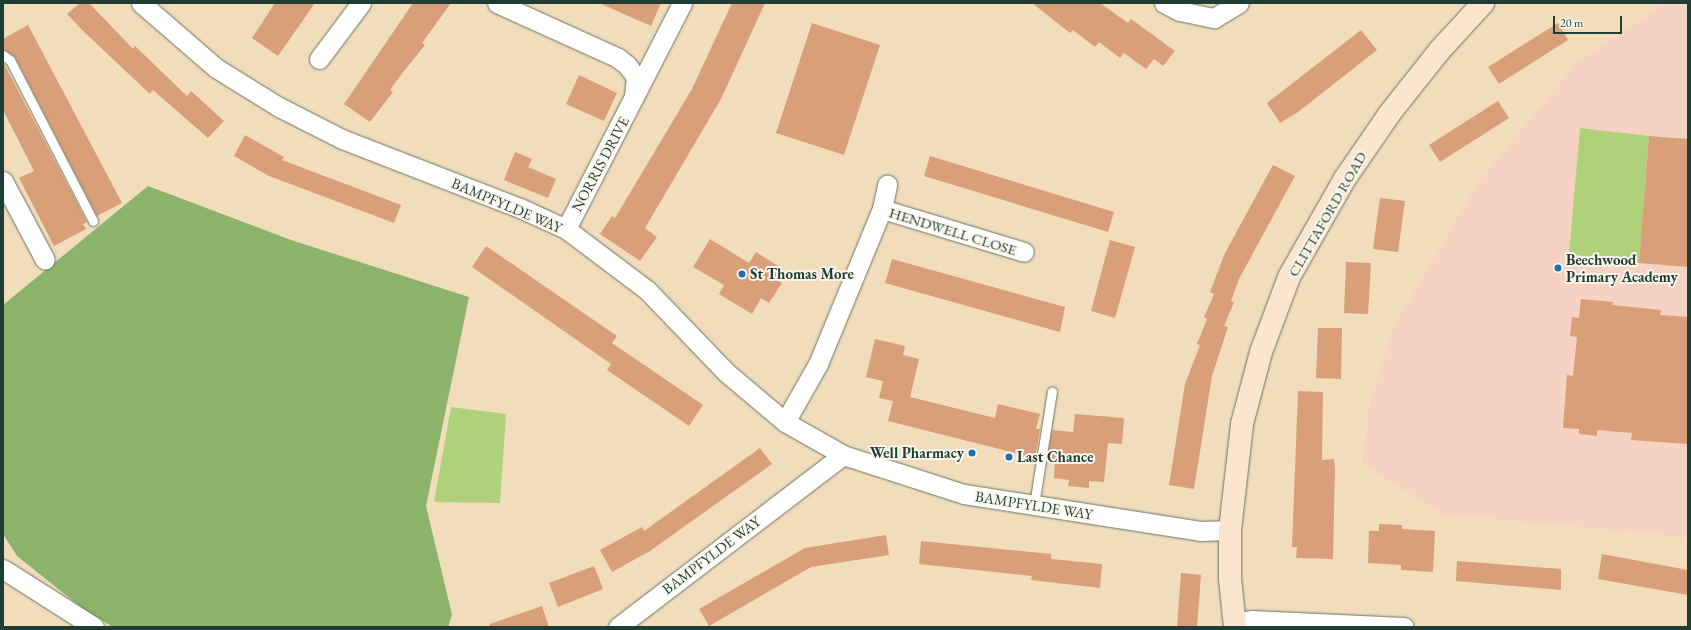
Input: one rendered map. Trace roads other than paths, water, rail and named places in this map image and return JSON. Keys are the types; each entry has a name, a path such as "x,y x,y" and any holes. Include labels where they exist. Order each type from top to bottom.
{"street":[{"name":"BAMPFYLDE WAY","path":"141,3 216,68 279,107 342,139 520,208 566,229 647,290 727,373 785,422 843,455 964,494 1200,530 1230,530"},
{"path":"319,59 361,3"},
{"name":"NORRIS DRIVE","path":"497,3 618,58 627,65 636,77 634,99"},
{"name":"NORRIS DRIVE","path":"566,229 682,3"},
{"path":"1164,3 1180,11 1214,18 1239,3"},
{"name":"CLITTAFORD ROAD","path":"1234,624 1230,580 1230,530 1242,424 1261,352 1289,277 1344,180 1390,113 1440,50 1483,3"},
{"path":"3,181 45,260"},
{"name":"HENDWELL CLOSE","path":"785,422 818,364 882,209 887,185"},
{"name":"HENDWELL CLOSE","path":"882,209 1024,252"},
{"name":"BAMPFYLDE WAY","path":"618,627 843,455"},
{"path":"3,569 94,627"},
{"path":"1234,624 1252,620 1404,627"}],"lane":[{"path":"3,55 10,60 93,221"},
{"path":"1034,505 1052,391"}],"place":[{"name":"Beechwood Primary Academy","path":"1558,268"},
{"name":"St Thomas More","path":"742,274"},
{"name":"Well Pharmacy","path":"972,453"},
{"name":"Last Chance","path":"1009,457"}]}
